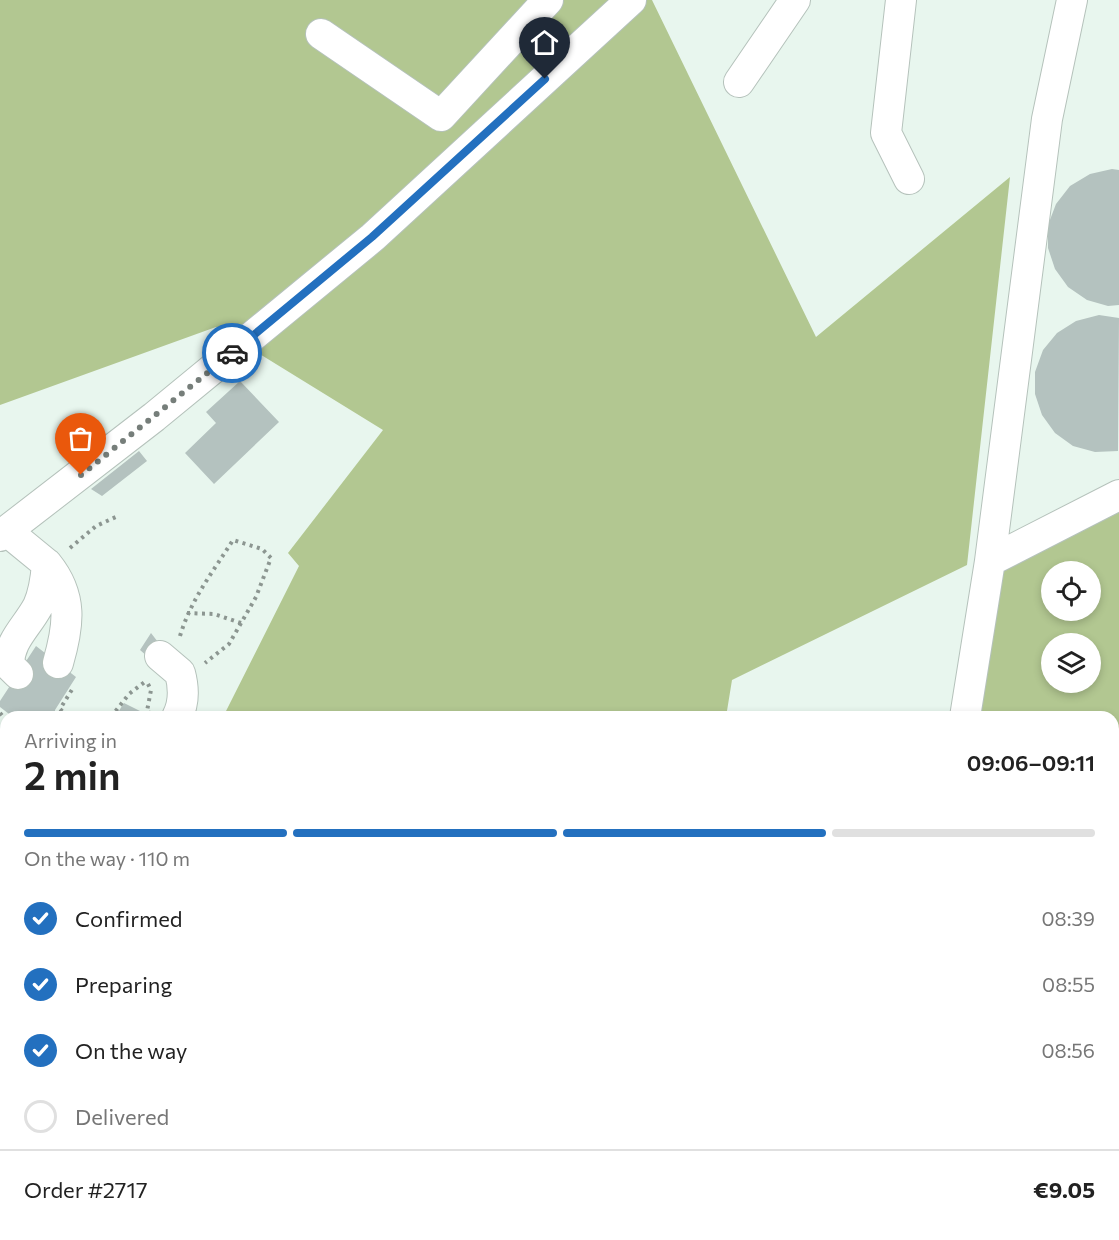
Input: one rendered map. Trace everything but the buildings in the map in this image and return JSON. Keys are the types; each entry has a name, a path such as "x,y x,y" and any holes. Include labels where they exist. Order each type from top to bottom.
{"street":[{"path":"321,34 441,116 548,0"},
{"path":"58,663 65,638 68,608 60,579 47,564 4,534 372,237 631,0"},
{"path":"739,82 795,0"},
{"path":"901,0 886,134 909,178"},
{"path":"966,711 990,561 1047,119 1072,0"},
{"path":"990,561 1119,495"},
{"path":"18,674 9,665 9,655 14,640 38,606 47,564"},
{"path":"166,663 182,697 180,711"}],"path":[{"path":"47,564 96,526 118,516"},
{"path":"147,711 151,690 166,663 187,613 233,540 262,549 271,558 256,597 230,644 197,669 166,663"},
{"path":"187,613 214,614 241,623"},
{"path":"116,711 129,694 166,663"}],"green space":[{"path":"0,0 652,0 816,337 1010,177 967,565 732,680 727,711 226,711 299,566 288,553 383,430 216,327 0,405"},
{"path":"1119,495 1119,711 966,711 990,561"}],"way so far":[{"path":"81,475 232,353"}],"route":[{"path":"232,353 372,237 545,79"}]}
